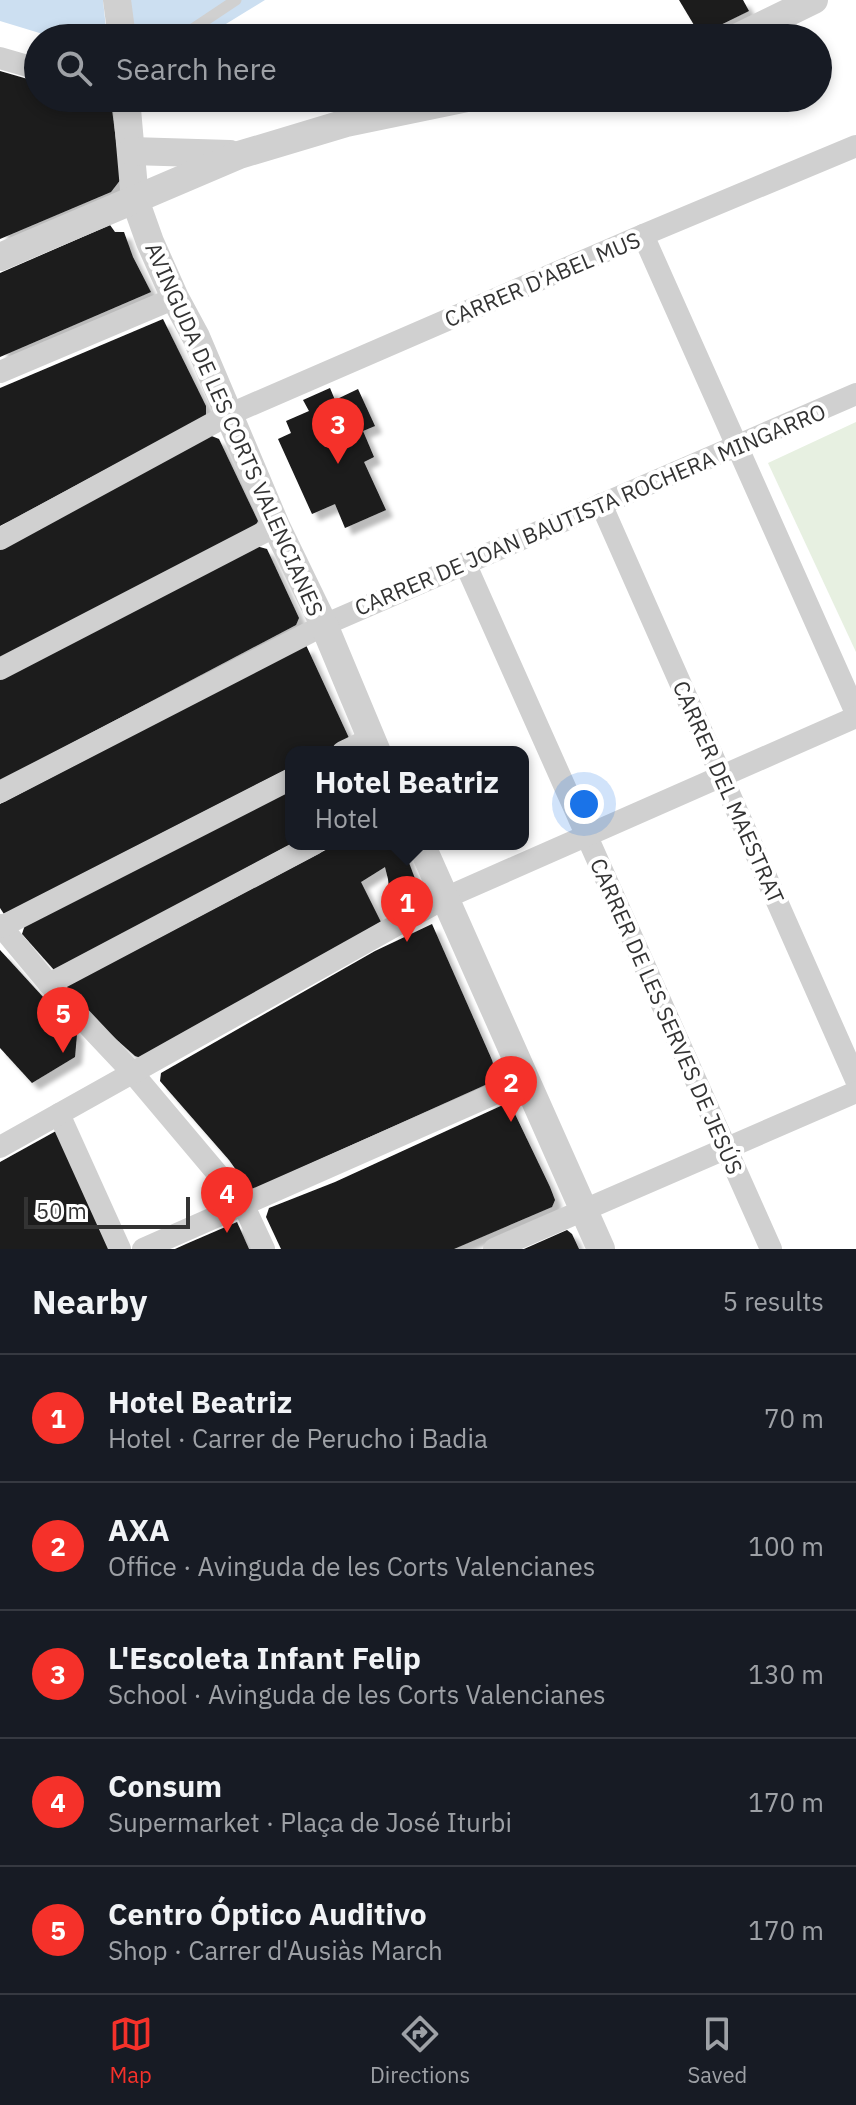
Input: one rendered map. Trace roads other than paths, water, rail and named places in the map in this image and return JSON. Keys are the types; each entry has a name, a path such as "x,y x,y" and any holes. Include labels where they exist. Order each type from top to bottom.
{"street":[{"path":"117,0 120,24"},
{"path":"765,24 814,0"},
{"path":"0,58 24,65"},
{"name":"AVINGUDA DE LES CORTS VALENCIANES","path":"127,112 135,200 150,242 196,337 276,526 324,625 373,745"},
{"path":"0,257 239,155 346,123 399,112"},
{"name":"CARRER D'ABEL MUS","path":"0,539 228,415 856,146"},
{"path":"131,151 239,155"},
{"path":"0,1147 445,898 856,715 643,235"},
{"path":"0,372 175,298"},
{"name":"CARRER DE JOAN BAUTISTA ROCHERA MINGARRO","path":"0,792 324,625 856,394"},
{"name":"CARRER DEL MAESTRAT","path":"601,504 856,1080"},
{"path":"0,669 276,526"},
{"name":"CARRER DE LES SERVES DE JESÚS","path":"465,563 771,1249"},
{"path":"264,1249 243,1204 133,1073 49,984 1,926 285,782"},
{"path":"49,984 303,850"},
{"path":"424,850 601,1249"},
{"path":"143,1249 526,1080"},
{"path":"494,1249 856,1092"},
{"path":"59,1114 120,1249"}],"lane":[{"path":"200,24 236,0"}],"water":[{"path":"0,0 103,0 106,24 24,24 24,28 0,21"},
{"path":"125,0 265,0 226,24 128,24"}],"place":[{"name":"L'Escoleta Infant Felip","path":"338,464"},
{"name":"Hotel Beatriz","path":"407,942"},
{"name":"Centro Óptico Auditivo","path":"63,1053"},
{"name":"AXA","path":"511,1122"},
{"name":"Consum","path":"227,1233"}]}
